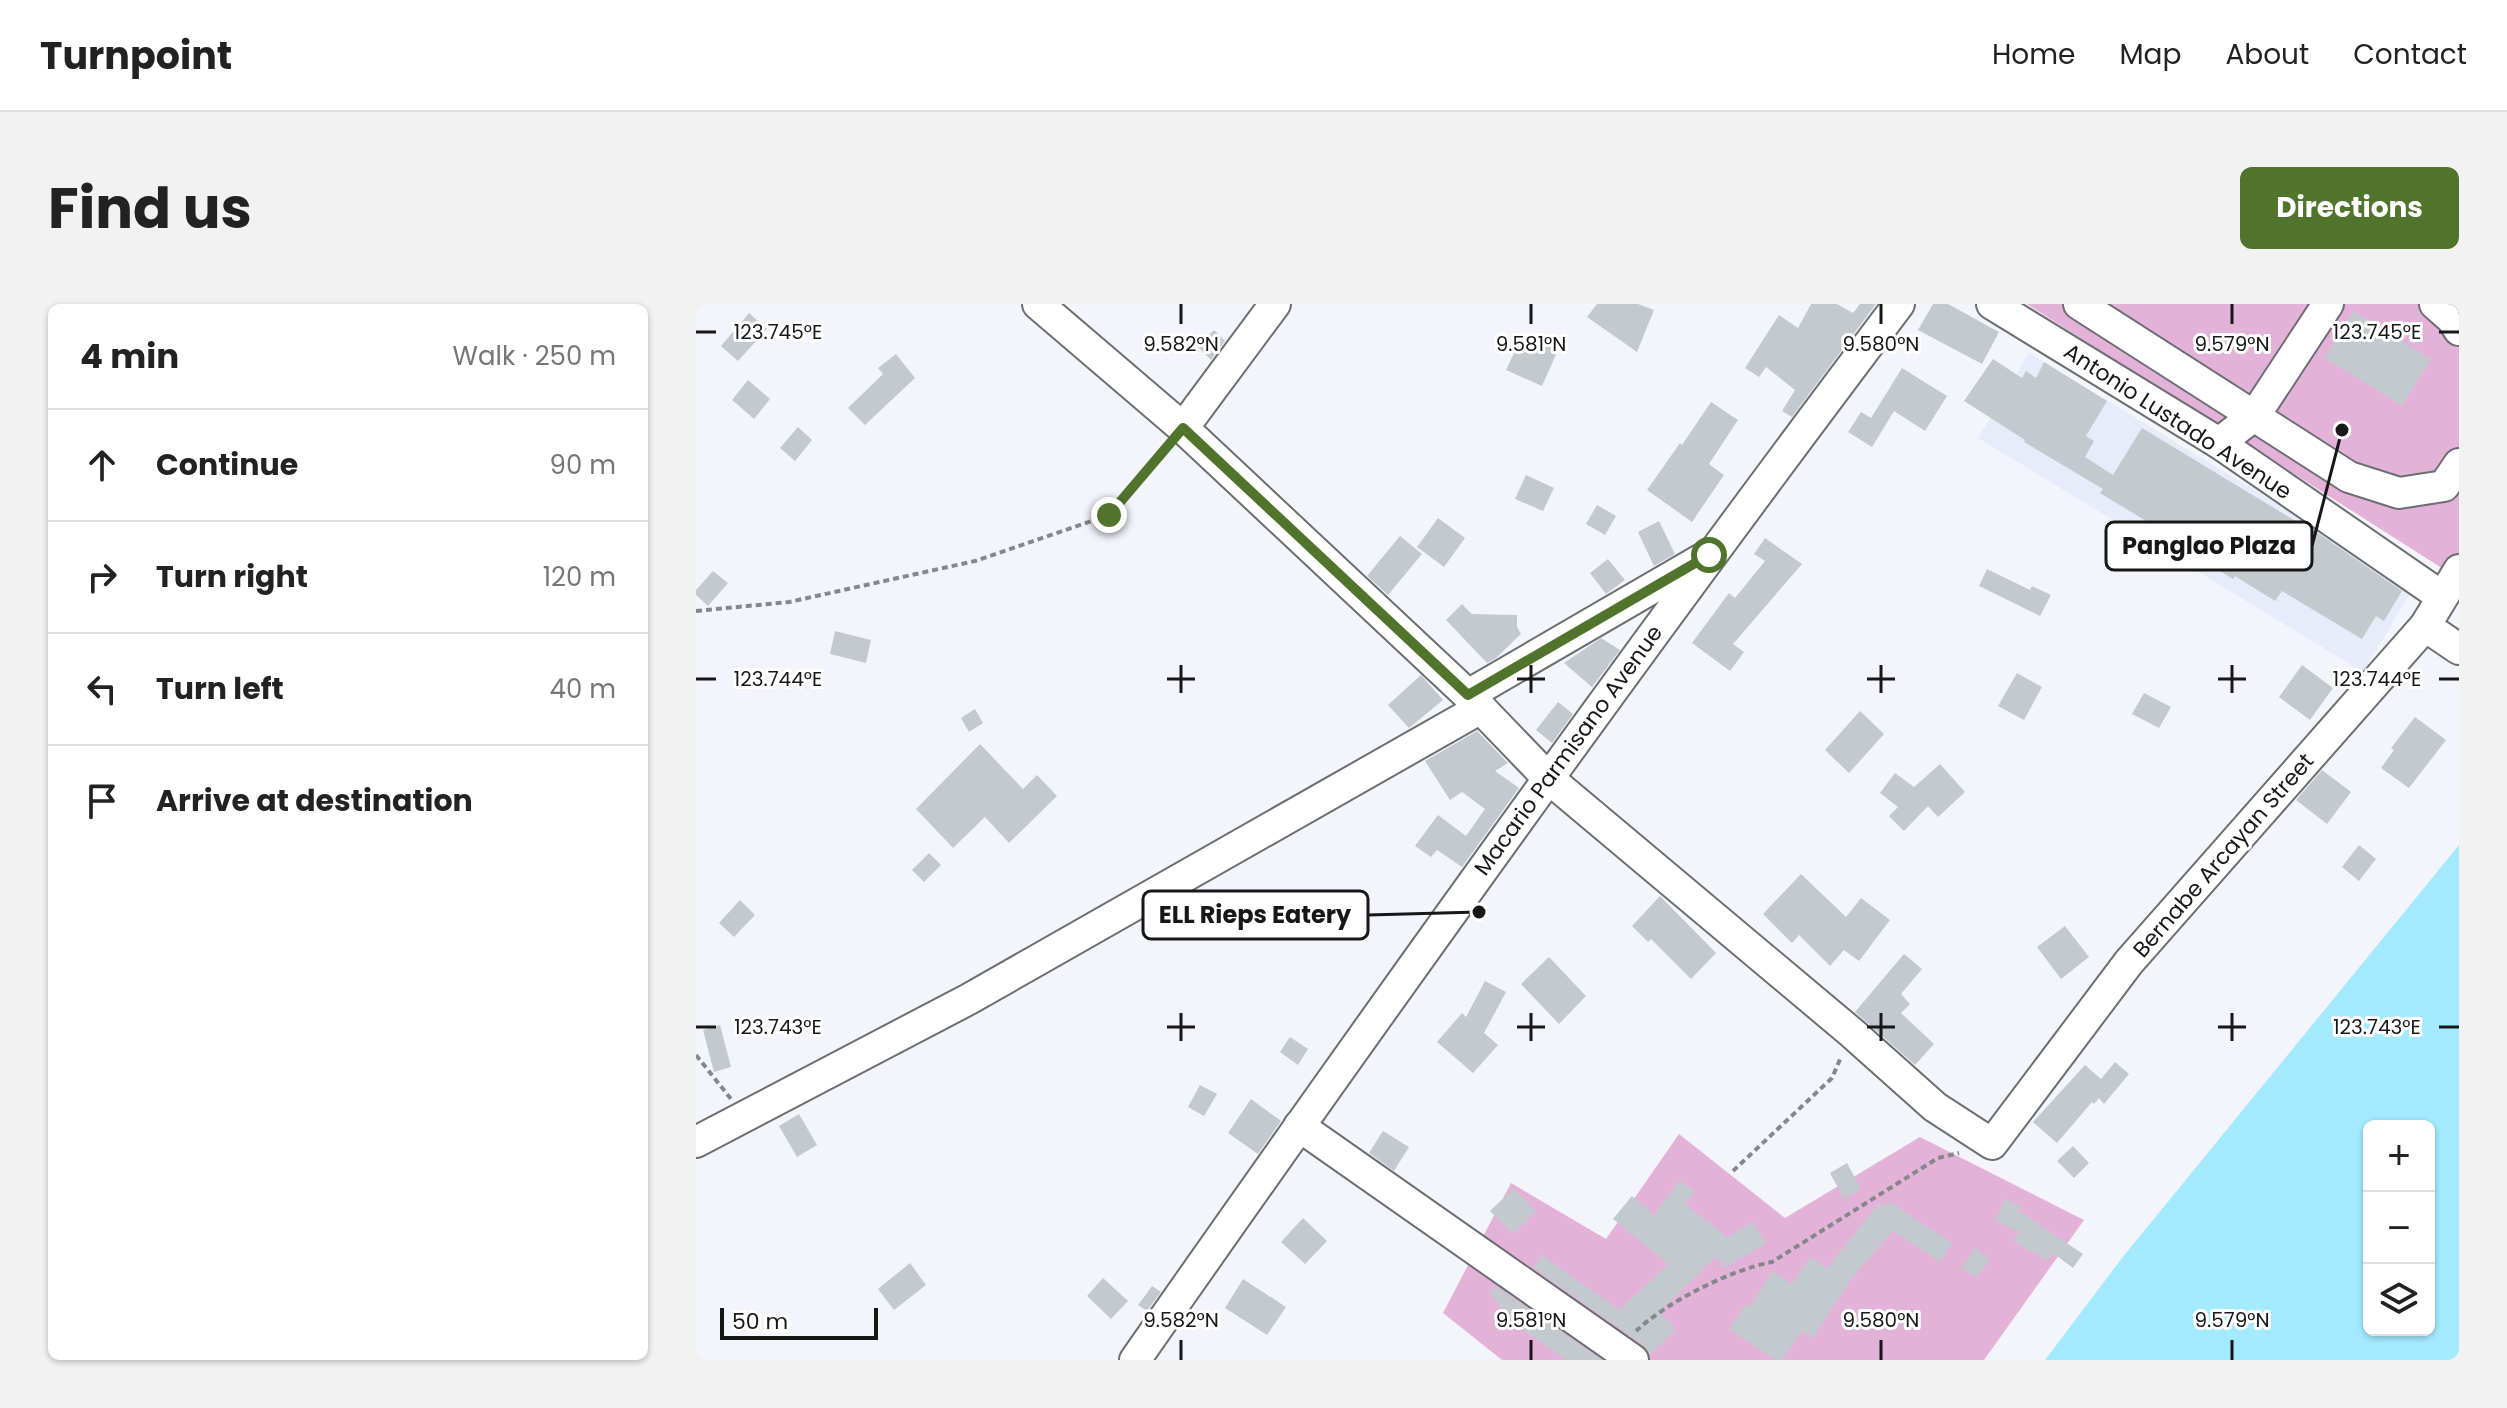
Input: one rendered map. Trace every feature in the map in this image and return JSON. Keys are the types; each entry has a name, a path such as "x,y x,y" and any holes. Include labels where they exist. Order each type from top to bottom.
{"street":[{"path":"1038,304 1183,428 1474,702 1548,778 1852,1033 1935,1107 1992,1144"},
{"path":"1183,428 1275,304"},
{"name":"Macario Parmisano Avenue","path":"1135,1360 1709,555 1899,304"},
{"name":"Antonio Lustado Avenue","path":"1992,304 2219,443 2441,596"},
{"path":"2079,304 2349,477 2399,493 2444,486 2459,464"},
{"path":"2219,443 2255,415 2328,304"},
{"path":"2435,304 2459,330"},
{"path":"696,1142 969,999 1474,702 1709,555"},
{"name":"Bernabe Arcayan Street","path":"1992,1144 2129,962 2425,626 2459,570"},
{"path":"2425,626 2459,649"},
{"path":"1299,1126 1625,1354"}],"path":[{"path":"696,611 789,602 975,561 1109,515 1183,428"},
{"path":"1733,1171 1832,1078 1852,1033"},
{"path":"696,1055 744,1116"},
{"path":"1625,1354 1655,1313 1747,1267 1772,1262 1938,1158 1992,1144"}],"shaded area":[{"path":"2027,304 2459,304 2459,557 2448,572"},
{"path":"2029,353 2414,587 2363,672 1978,438"},
{"path":"1679,1134 1785,1218 1920,1137 2084,1220 1984,1360 1502,1360 1443,1313 1511,1183 1606,1239"}],"water":[{"path":"2459,845 2459,1360 2045,1360 2122,1258"}],"building":[{"path":"1597,304 1638,304 1654,310 1637,352 1587,317"},
{"path":"1811,304 1837,304 1853,313 1860,304 1876,304 1792,417 1782,411 1795,390 1766,367 1759,377 1745,368 1779,315 1798,328"},
{"path":"1933,304 1948,304 1999,332 1982,364 1918,330"},
{"path":"2353,311 2431,359 2402,406 2325,358"},
{"path":"749,313 767,329 738,361 721,346"},
{"path":"1214,330 1225,341 1211,360 1197,346"},
{"path":"1523,334 1558,350 1542,386 1506,370"},
{"path":"896,354 915,378 865,425 848,408 883,374 878,368"},
{"path":"1993,359 2022,378 2026,371 2036,378 2044,362 2107,401 2086,436 2094,441 2085,457 2113,475 2142,428 2297,522 2299,520 2402,591 2384,621 2376,616 2362,639 2282,591 2275,601 2164,537 2166,533 2100,493 2103,489 2024,442 1964,401"},
{"path":"1902,368 1947,396 1925,431 1894,411 1872,447 1848,432 1861,412 1871,418"},
{"path":"748,380 770,399 754,419 732,400"},
{"path":"1711,402 1738,420 1709,464 1724,475 1692,522 1647,490"},
{"path":"798,427 812,440 795,461 780,448"},
{"path":"1526,475 1554,488 1543,511 1515,499"},
{"path":"1597,505 1616,516 1605,535 1586,524"},
{"path":"1438,518 1465,538 1444,567 1417,547"},
{"path":"1659,521 1675,554 1654,566 1638,532"},
{"path":"1400,536 1422,554 1388,595 1367,576"},
{"path":"1765,538 1802,564 1733,644 1744,652 1730,671 1692,643 1729,593 1735,598 1765,561 1754,554"},
{"path":"1608,559 1625,580 1606,594 1590,573"},
{"path":"1987,569 2030,590 2032,586 2051,595 2040,616 1979,586"},
{"path":"713,571 728,583 708,606 696,595 696,590"},
{"path":"1462,604 1472,614 1517,615 1517,627 1521,634 1487,663 1446,620"},
{"path":"835,631 871,640 866,663 830,654"},
{"path":"1601,638 1620,650 1592,687 1564,663"},
{"path":"2302,665 2333,688 2310,720 2279,697"},
{"path":"2017,673 2042,687 2024,720 1998,706"},
{"path":"1421,675 1443,700 1409,728 1388,705"},
{"path":"2144,693 2171,707 2159,728 2132,714"},
{"path":"1558,702 1573,714 1552,743 1536,730"},
{"path":"975,709 983,723 969,732 961,718"},
{"path":"1860,711 1884,734 1849,773 1825,750"},
{"path":"2415,717 2446,740 2409,788 2381,768 2394,750 2391,748"},
{"path":"1477,731 1508,763 1495,771 1519,788 1462,867 1437,850 1431,857 1415,846 1438,815 1466,836 1485,809 1462,792 1450,800 1425,761"},
{"path":"980,744 1023,789 1037,775 1057,796 1009,843 985,817 953,848 916,809"},
{"path":"1940,764 1965,792 1938,817 1928,806 1904,831 1889,816 1898,807 1880,793 1895,773 1914,787"},
{"path":"2322,770 2351,792 2327,824 2296,800"},
{"path":"2359,845 2376,859 2359,881 2342,867"},
{"path":"929,853 941,865 924,882 912,870"},
{"path":"1801,874 1846,917 1861,898 1890,920 1859,961 1844,950 1830,966 1799,935 1792,943 1763,914"},
{"path":"1660,896 1716,953 1691,979 1651,939 1648,942 1632,926"},
{"path":"740,900 755,915 734,937 719,923"},
{"path":"2065,926 2089,957 2061,979 2037,947"},
{"path":"1904,954 1922,969 1901,994 1910,1004 1901,1013 1934,1044 1915,1065 1855,1012"},
{"path":"1549,957 1586,996 1559,1024 1521,984"},
{"path":"1485,981 1506,992 1484,1033 1498,1045 1473,1073 1437,1042 1462,1013 1466,1017"},
{"path":"720,1025 731,1067 714,1072 703,1030"},
{"path":"1290,1037 1308,1049 1298,1065 1280,1052"},
{"path":"2115,1062 2129,1074 2104,1104 2099,1098 2094,1104 2092,1102 2057,1143 2033,1122 2085,1065 2101,1079"},
{"path":"1200,1085 1217,1094 1204,1116 1188,1107"},
{"path":"1251,1099 1281,1121 1258,1154 1228,1133"},
{"path":"799,1114 817,1145 797,1157 779,1126"},
{"path":"1383,1131 1409,1147 1394,1171 1369,1153"},
{"path":"2073,1146 2089,1163 2074,1178 2057,1161"},
{"path":"1847,1163 1861,1189 1844,1199 1830,1173"},
{"path":"1680,1180 1695,1191 1685,1204 1727,1237 1753,1222 1766,1243 1724,1268 1717,1256 1659,1312 1676,1329 1650,1355 1643,1345 1522,1260 1534,1268 1542,1255 1619,1310 1668,1264 1613,1219 1632,1196 1654,1215"},
{"path":"1514,1188 1536,1211 1513,1234 1490,1211"},
{"path":"2005,1199 2021,1206 2019,1211 2083,1254 2073,1268 2053,1253 2048,1261 2013,1241 2019,1232 1995,1221"},
{"path":"1880,1202 1885,1207 1890,1202 1952,1243 1940,1262 1893,1231 1852,1278 1813,1338 1802,1331 1782,1360 1775,1360 1729,1329 1746,1304 1750,1307 1772,1271 1792,1284 1810,1257 1827,1268"},
{"path":"1303,1218 1327,1241 1305,1264 1281,1242"},
{"path":"1975,1248 1990,1259 1977,1278 1961,1268"},
{"path":"910,1263 926,1285 894,1310 878,1289"},
{"path":"1103,1278 1128,1301 1111,1319 1087,1296"},
{"path":"1243,1279 1286,1307 1267,1335 1225,1308"},
{"path":"1152,1286 1161,1292 1147,1311 1138,1305"},
{"path":"1496,1286 1602,1360 1566,1360 1513,1323 1489,1292"}],"place":[{"name":"Panglao Plaza","path":"2342,430"},
{"name":"ELL Rieps Eatery","path":"1479,912"}],"route":[{"path":"1109,515 1183,428 1468,695 1709,555"}]}
